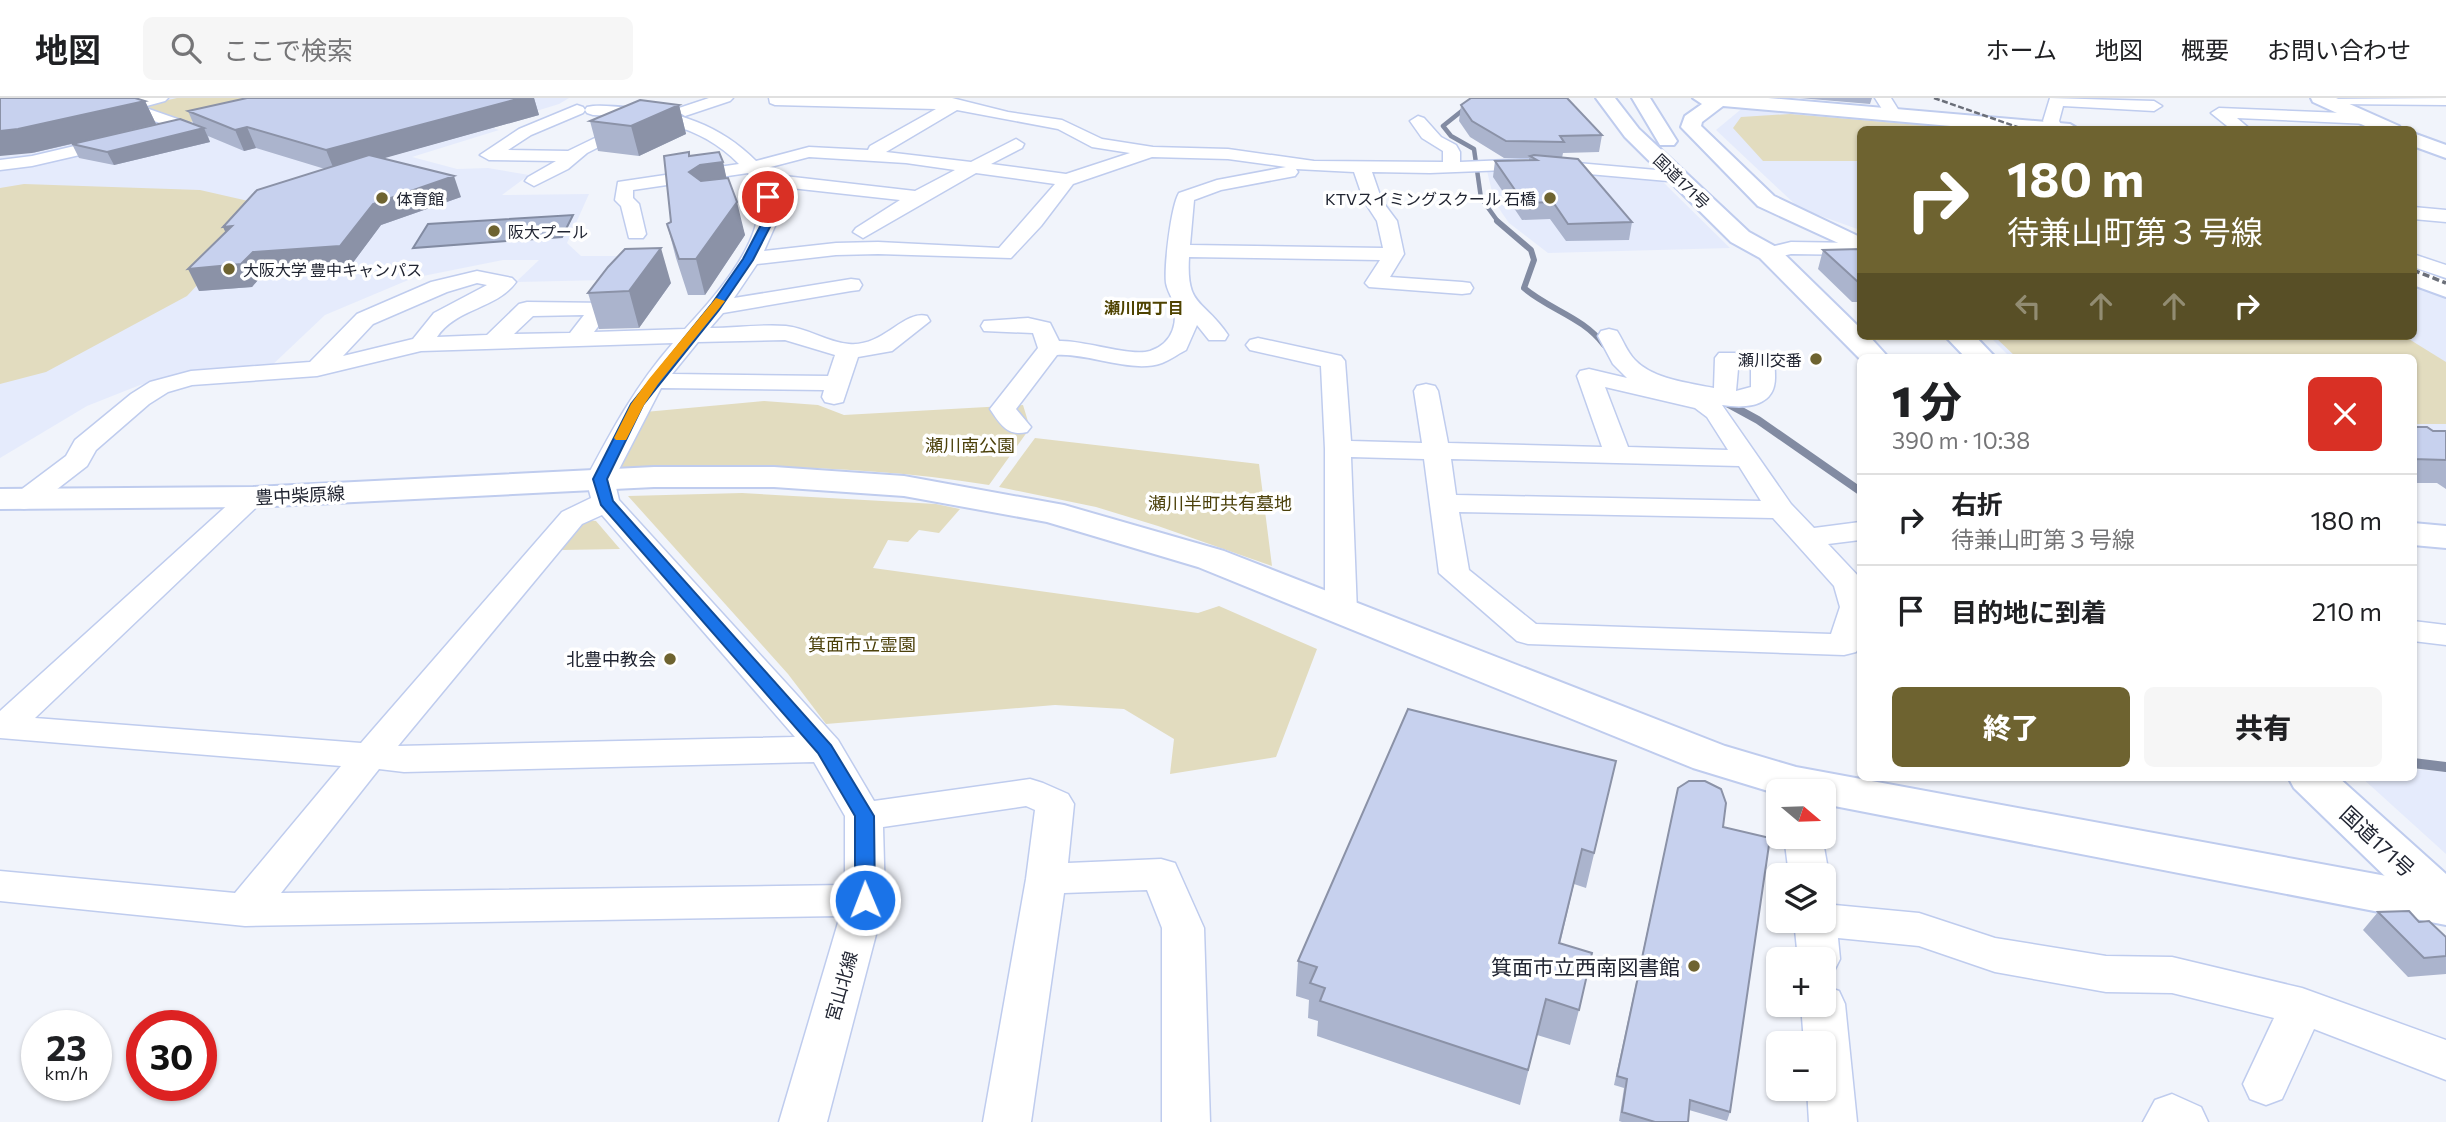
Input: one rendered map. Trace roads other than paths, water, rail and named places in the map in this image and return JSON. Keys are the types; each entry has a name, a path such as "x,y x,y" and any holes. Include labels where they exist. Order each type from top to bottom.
{"main road":[{"path":"1592,98 1627,127"},
{"name":"国道171号","path":"1605,98 1627,127 1740,237 1769,253 1871,354"},
{"name":"国道171号","path":"1624,98 1640,118 1767,236 1769,253"},
{"path":"1641,98 1667,141"},
{"path":"1857,246 1766,201 1691,127 1692,120 1711,99 1888,106 1979,122 2023,126"},
{"path":"2322,99 2383,126"},
{"path":"1979,122 1990,126"},
{"path":"2417,146 2446,152"},
{"path":"2417,146 2446,160"},
{"path":"2417,278 2446,289"},
{"path":"1963,340 1978,354"},
{"name":"豊中柴原線","path":"12,500 603,491 774,477 891,485 1052,512 1211,559 1709,757 1773,779"},
{"path":"2417,534 2446,537"},
{"name":"国道171号","path":"2314,781 2446,905"},
{"name":"豊中柴原線","path":"1836,794 2446,905"}],"street":[{"path":"0,165 32,161 183,126 127,106 160,98"},
{"path":"685,111 725,98"},
{"path":"2322,99 2446,100"},
{"path":"775,100 947,101 1008,117 1062,125 1098,143 1153,152 1228,154 1314,166 1532,164 1679,177"},
{"path":"2054,126 2049,100 2154,106"},
{"path":"876,150 947,101"},
{"path":"534,181 581,149 660,107"},
{"path":"245,910 370,756 572,518 603,491 637,404 715,307 748,260 769,219 755,175 727,143 706,128 660,107 585,110 525,132 489,155 572,156"},
{"path":"2237,126 2219,113 2368,119"},
{"path":"987,127 1008,117"},
{"path":"1419,121 1430,137 1451,148 1466,166"},
{"path":"848,241 918,197 1016,144"},
{"path":"636,234 630,204 624,200 624,186 755,175 809,152 906,158 1067,180 1153,152"},
{"path":"651,160 656,169 755,175 918,197"},
{"path":"1361,165 1373,201 1387,221 1394,254 1376,283 1462,288"},
{"path":"1018,427 1003,409 1051,348 1073,347 1137,359 1154,358 1178,345 1186,329 1184,302 1177,284 1182,208 1186,197 1217,185 1314,166"},
{"path":"744,200 755,175"},
{"path":"748,260 848,241 1004,254 1067,180"},
{"path":"2417,221 2446,216"},
{"path":"1769,253 1791,248 1857,248"},
{"path":"1179,251 1394,254"},
{"path":"1769,253 1801,258 1857,256"},
{"path":"2417,261 2446,272"},
{"path":"317,369 365,319 439,287 477,278 505,282 494,292 471,302 435,324 421,344"},
{"path":"715,307 851,285"},
{"path":"1184,302 1196,310 1217,335"},
{"path":"494,341 527,309 601,307 576,340"},
{"path":"12,500 78,460 84,446 140,399 159,387 191,378 317,369 421,344 494,341 786,334 848,351 884,346 919,321"},
{"path":"992,326 1028,325 1042,328 1051,348"},
{"path":"1609,335 1622,362 1636,374 1708,397 1726,388 1727,358"},
{"path":"1258,345 1333,361 1338,449 1341,612"},
{"path":"654,382 835,390 848,351"},
{"path":"1618,455 1589,376 1708,397 1738,399 1757,395 1763,390 1763,365"},
{"path":"1426,391 1454,573 1528,634 1844,645 1856,607 1849,584 1781,510 1708,397"},
{"path":"1338,449 1747,458"},
{"name":"宮山北線","path":"603,491 825,749 864,816 865,900 803,1122"},
{"path":"1,728 253,497"},
{"path":"1443,503 1781,510"},
{"path":"1804,538 1857,531"},
{"path":"2417,631 2446,635"},
{"path":"1,728 404,759 825,749"},
{"path":"864,816 1030,792 1055,804 1046,879 1007,1122"},
{"path":"1046,879 1161,874 1182,928 1186,1122"},
{"path":"0,886 245,910 865,900"},
{"path":"1836,920 1919,930 1994,955 2106,974 2172,975 2302,1006 2446,1060"},
{"path":"2266,1084 2302,1006"},
{"path":"1823,1017 1833,1122"},
{"path":"2167,1122 2172,1115 2184,1122"}],"water":[{"name":"阪大プール","path":"573,215 562,237 413,248 428,224"}],"waterway":[{"path":"1478,98 1443,126 1451,136 1474,149 1481,198 1498,222"},
{"path":"1498,222 1531,250 1534,260 1524,288 1586,327 1604,345"},
{"path":"1725,402 1758,420 1857,489"},
{"path":"2417,763 2446,767"}],"railway":[{"path":"1934,98 2014,126"},
{"path":"2417,272 2446,283"}],"place":[{"name":"体育館","path":"382,198"},
{"name":"KTVスイミングスクール 石橋","path":"1550,198"},
{"name":"阪大プール","path":"494,231"},
{"name":"大阪大学 豊中キャンパス","path":"229,269"},
{"name":"瀬川交番","path":"1816,359"},
{"name":"北豊中教会","path":"670,659"},
{"name":"箕面市立西南図書館","path":"1694,966"}],"district":[{"name":"瀬川四丁目","path":"1144,307"}],"park label":[{"name":"瀬川南公園","path":"970,445"},
{"name":"瀬川半町共有墓地","path":"1220,503"},
{"name":"箕面市立霊園","path":"862,644"}]}
